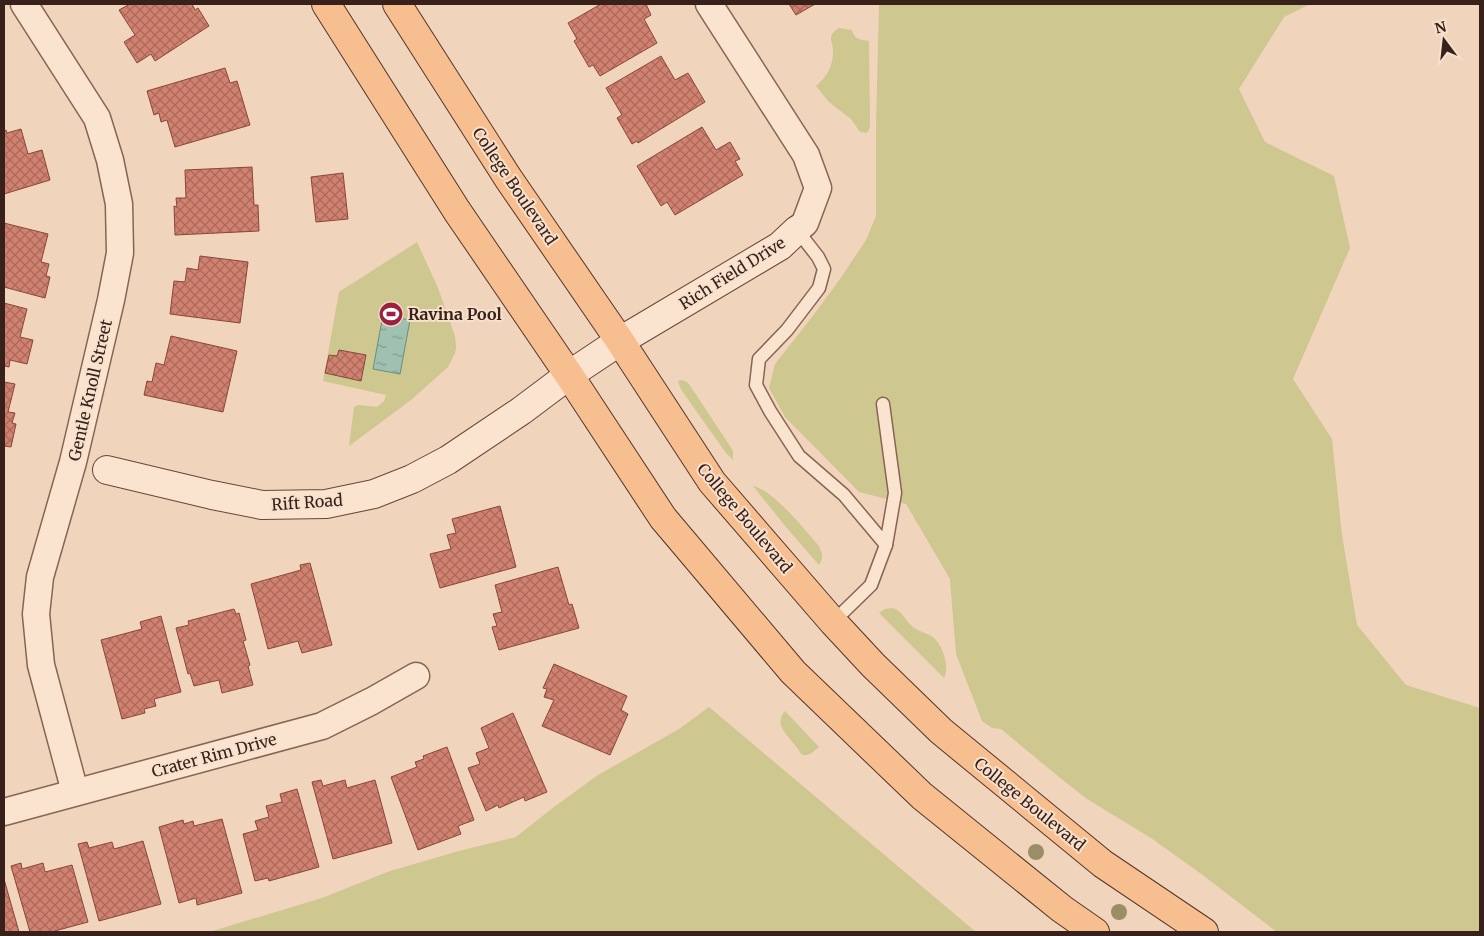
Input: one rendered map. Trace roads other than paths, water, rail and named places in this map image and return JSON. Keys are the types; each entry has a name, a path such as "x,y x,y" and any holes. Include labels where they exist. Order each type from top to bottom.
{"main road":[{"path":"326,4 457,211 570,375 663,518 793,672 922,796 1062,909 1095,932"},
{"name":"College Boulevard","path":"397,4 508,178 620,341 712,482 873,665 941,731 1103,864 1204,932"}],"street":[{"name":"Gentle Knoll Street","path":"24,4 97,118 110,160 119,204 120,253 111,300 73,462 40,577 36,614 41,665 75,792"},
{"name":"Rich Field Drive","path":"570,375 620,341 780,246 805,223 818,188 806,156 709,4"},
{"name":"Rift Road","path":"73,462 262,505 326,504 374,494 412,479 448,460 521,411 570,375"},
{"name":"Crater Rim Drive","path":"4,812 322,726 416,676"}],"lane":[{"path":"797,230 818,257 824,270 820,288 787,330 759,359 756,385 770,411 800,456 844,495 886,545"},
{"path":"834,622 872,585 886,545 896,493 883,404"}],"water":[{"path":"383,315 410,320 400,374 373,369"}],"place":[{"name":"Ravina Pool","path":"391,314"}]}
